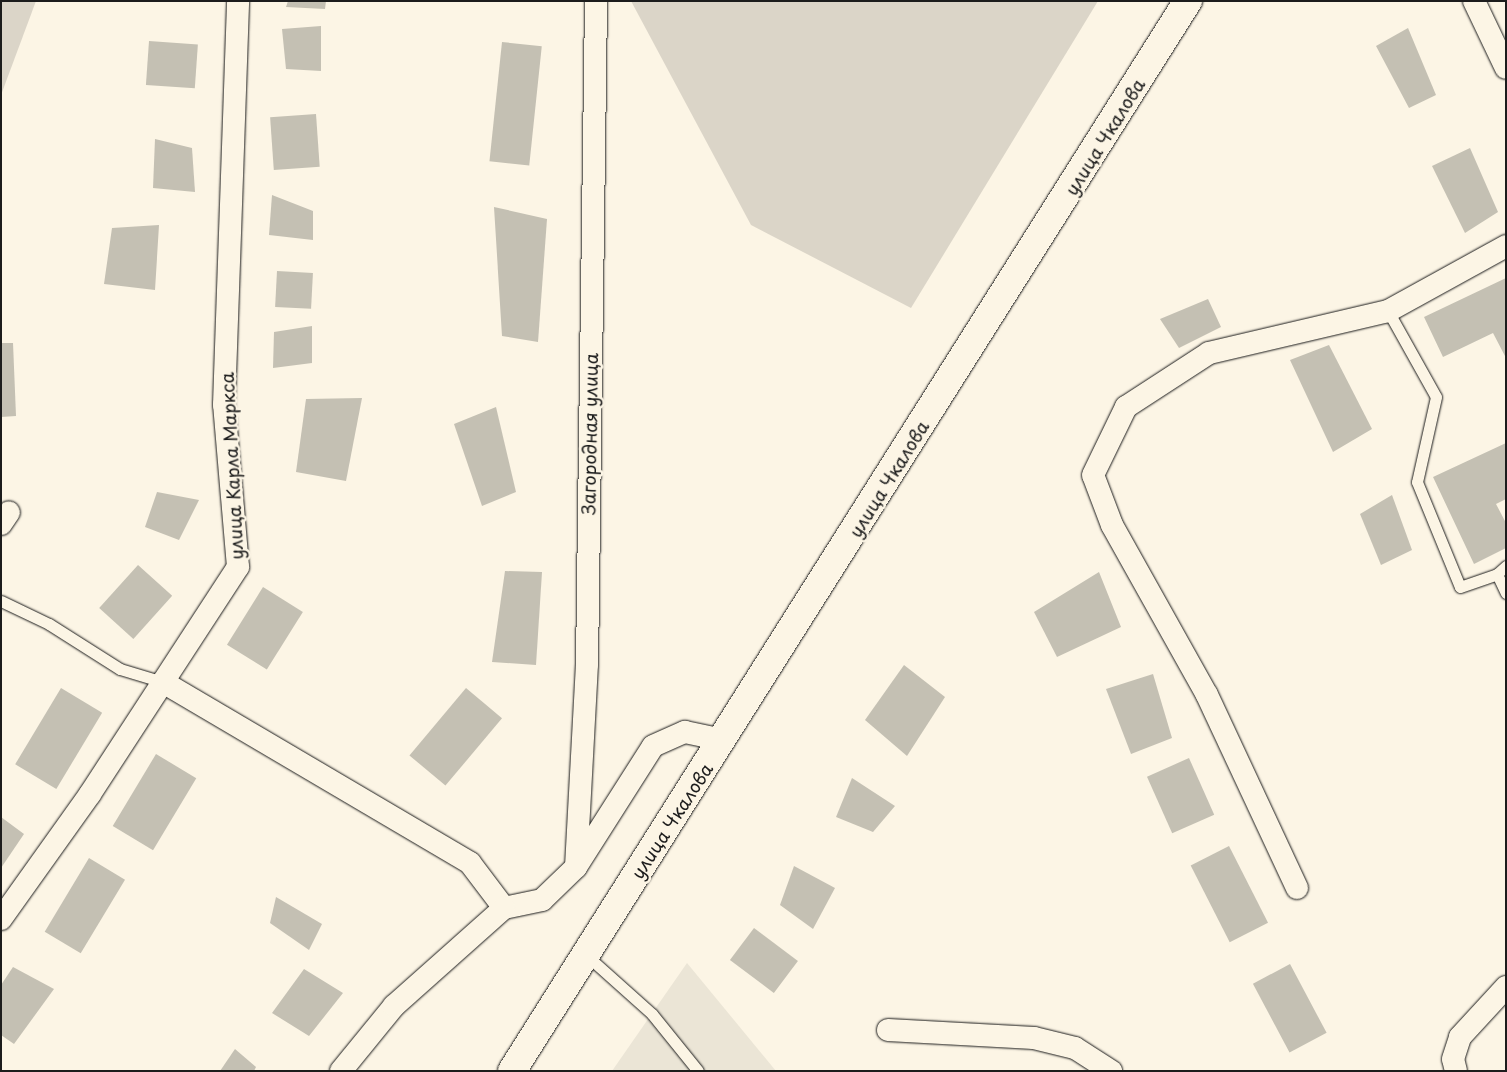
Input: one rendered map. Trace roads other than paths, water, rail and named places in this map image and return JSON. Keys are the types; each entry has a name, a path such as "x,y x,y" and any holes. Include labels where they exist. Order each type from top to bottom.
{"street":[{"name":"улица Карла Маркса","path":"1,919 163,682 238,567 224,404 238,1"},
{"name":"Загородная улица","path":"576,867 587,664 596,1"},
{"name":"улица Чкалова","path":"585,954 724,740 1188,1"},
{"path":"1474,1 1506,68"},
{"path":"1296,888 1207,695 1112,525 1093,475 1126,407 1209,353 1388,311 1506,246"},
{"path":"163,682 470,863 504,908"},
{"path":"342,1071 394,1006 504,908 542,900 576,867 653,746 685,732 724,740"},
{"path":"512,1071 585,954"},
{"path":"1456,1071 1453,1058 1460,1037 1506,987"},
{"path":"888,1030 1034,1038 1075,1048 1111,1071"}],"lane":[{"path":"1388,311 1436,397 1417,482 1460,587 1497,574 1506,566"},
{"path":"1497,574 1506,593"},
{"path":"1,601 48,624 120,669 163,682"},
{"path":"585,954 652,1014 700,1070"}]}
